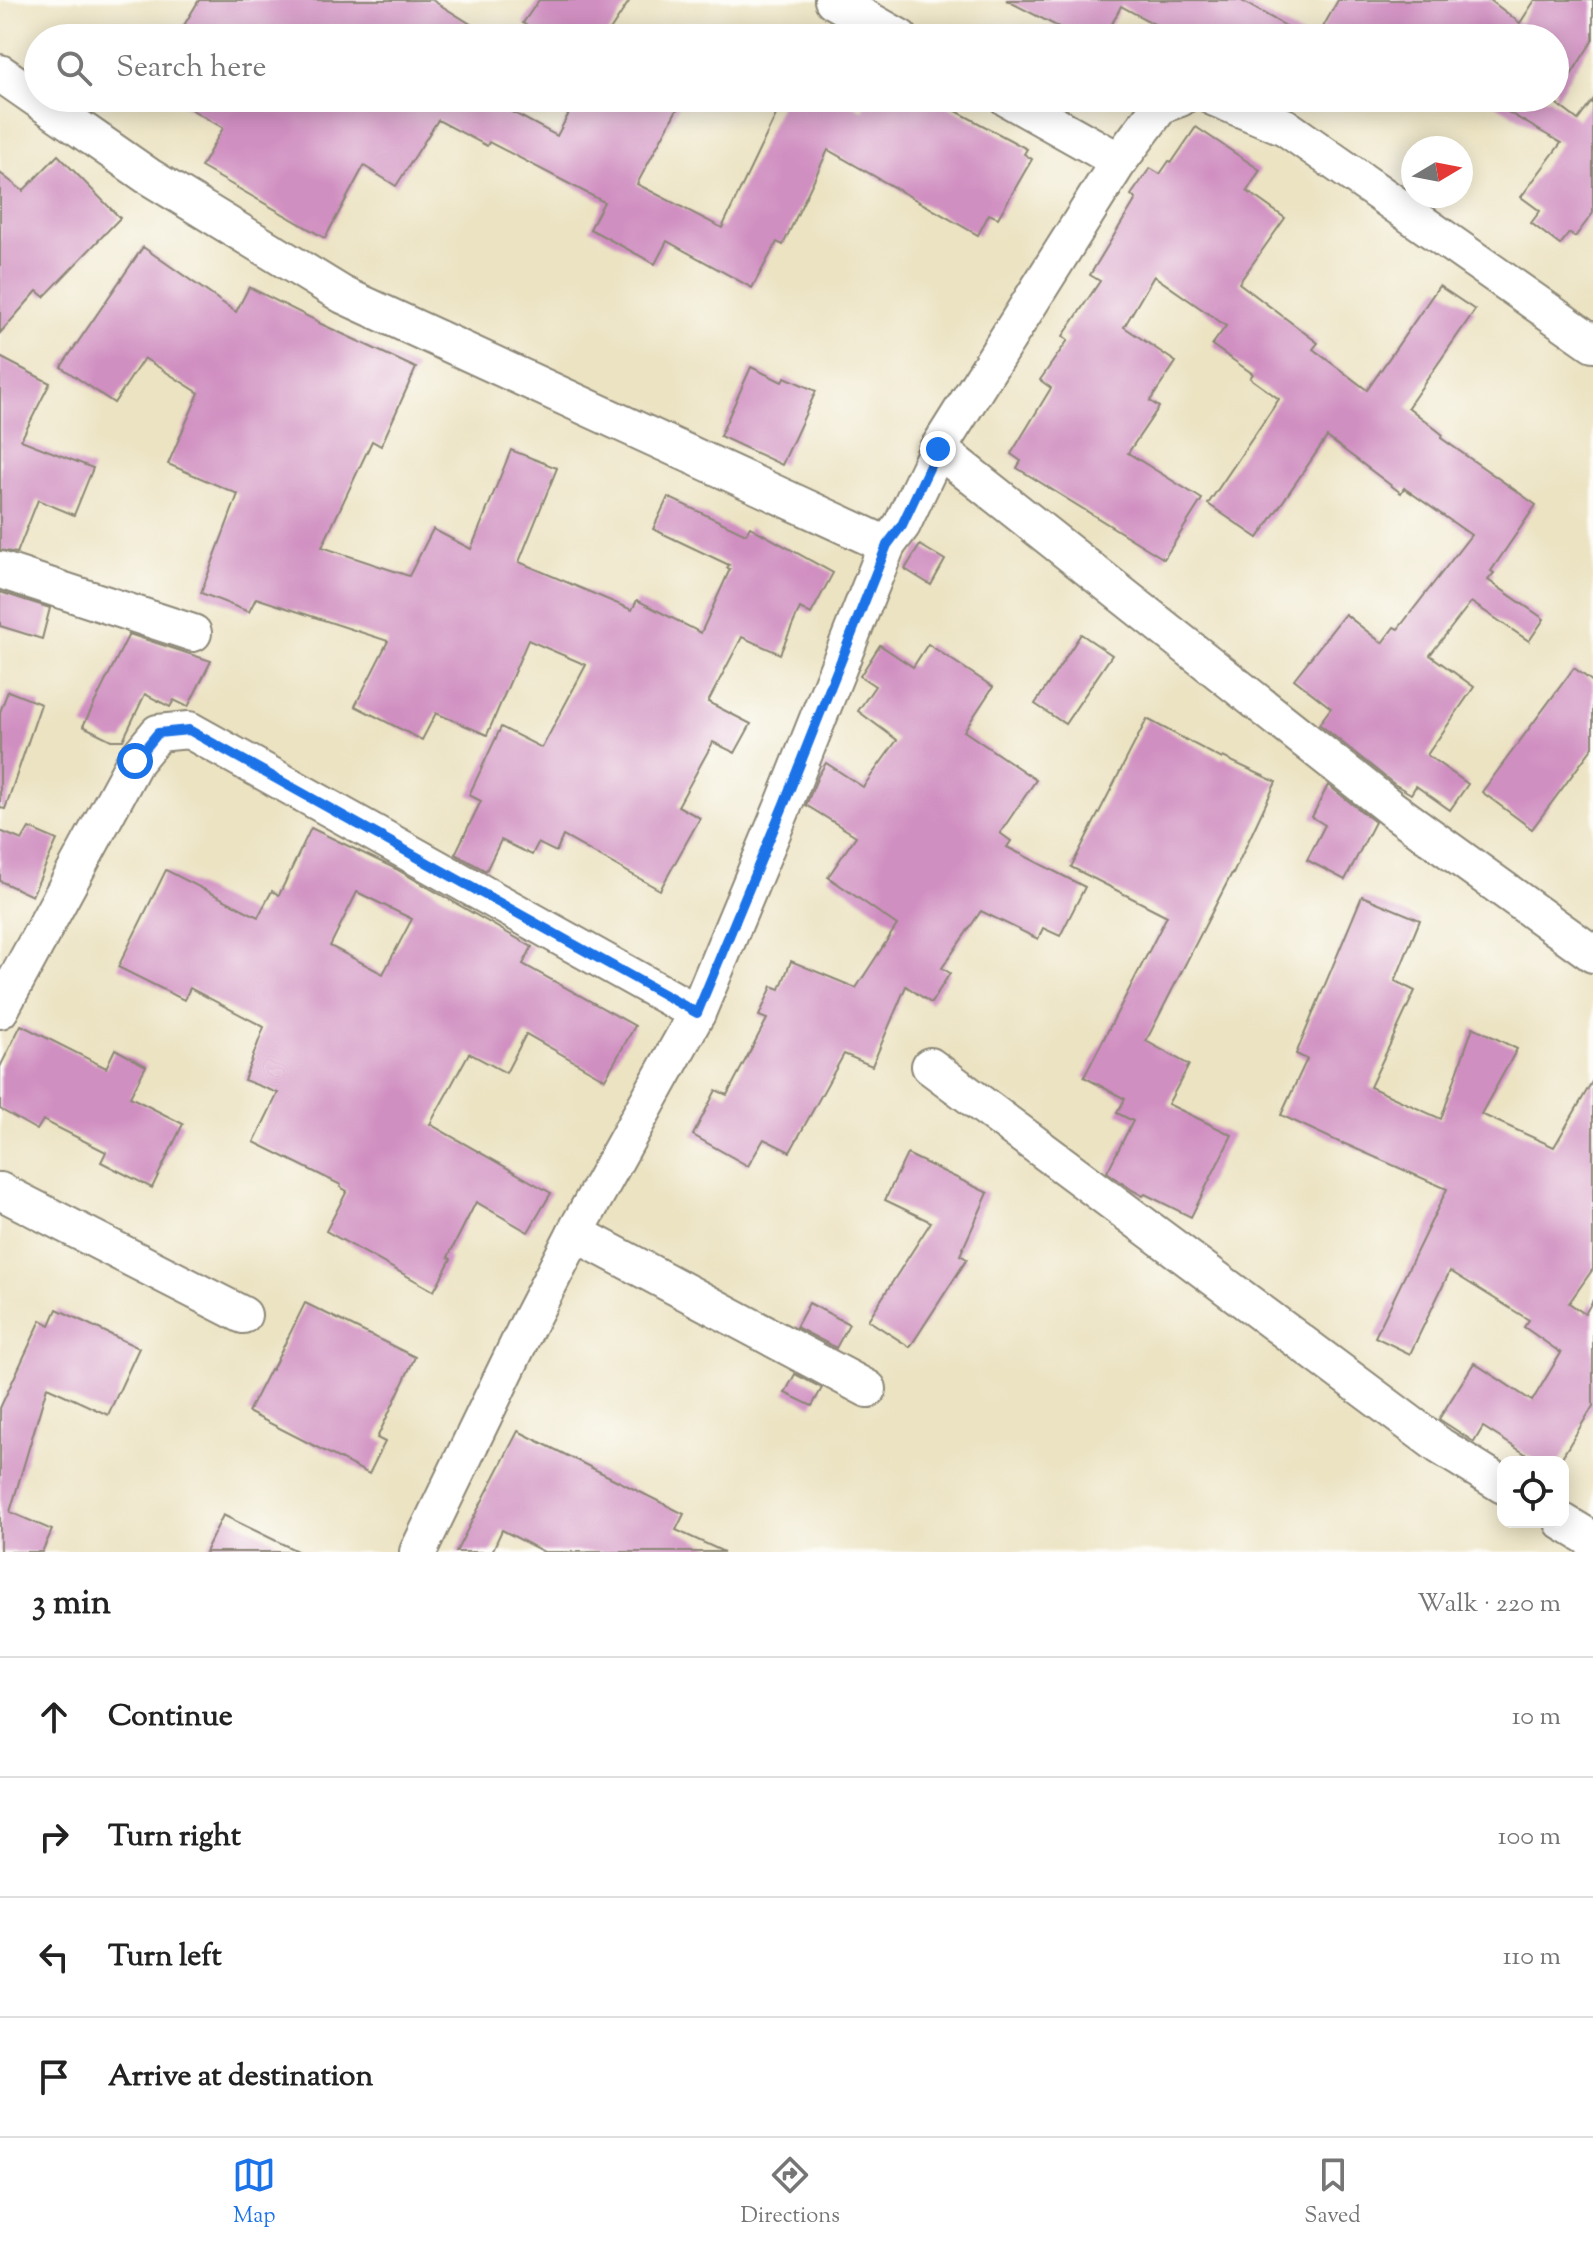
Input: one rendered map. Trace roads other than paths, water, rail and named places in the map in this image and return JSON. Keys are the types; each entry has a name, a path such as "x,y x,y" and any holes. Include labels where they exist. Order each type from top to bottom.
{"street":[{"path":"833,0 875,24"},
{"path":"0,73 24,90"},
{"path":"56,112 148,176 343,295 887,545"},
{"path":"1032,112 1119,161"},
{"path":"418,1552 575,1233 697,1013 887,545 902,525 938,449 1119,161 1156,112"},
{"path":"1249,112 1285,127 1593,343"},
{"path":"938,449 1392,809 1593,954"},
{"path":"0,570 193,633"},
{"path":"0,1010 135,761 158,733 189,730 697,1013"},
{"path":"930,1066 1440,1446 1497,1481"},
{"path":"0,1191 243,1315"},
{"path":"575,1233 868,1389"},
{"path":"1569,1526 1593,1540"}]}
